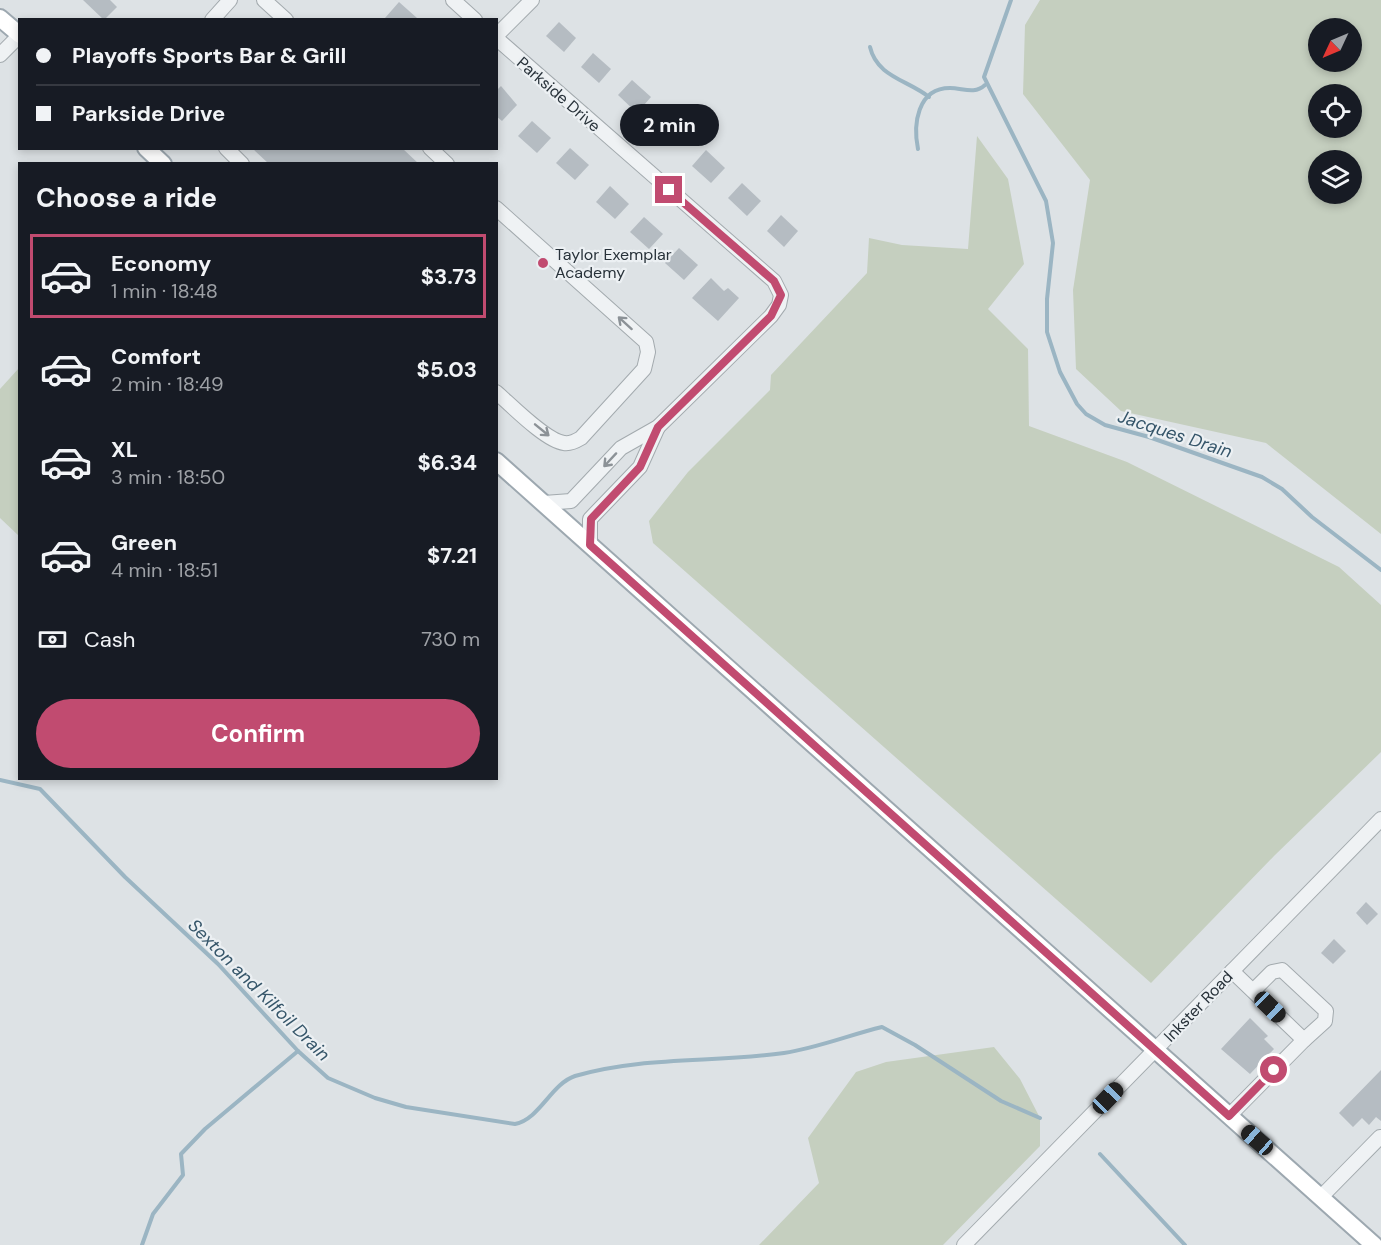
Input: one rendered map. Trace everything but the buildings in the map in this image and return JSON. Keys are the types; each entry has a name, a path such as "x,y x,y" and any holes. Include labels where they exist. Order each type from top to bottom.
{"main road":[{"path":"0,18 18,33"},
{"path":"148,150 161,162"},
{"path":"498,463 1374,1245"}],"street":[{"path":"214,18 230,0"},
{"path":"453,0 473,18"},
{"path":"498,35 532,0"},
{"path":"268,10 282,18"},
{"path":"0,55 18,37"},
{"name":"Parkside Drive","path":"498,39 774,281 781,295 771,316 658,427"},
{"path":"228,150 240,162"},
{"path":"432,150 445,162"},
{"path":"498,210 646,342 648,352 644,369 581,438 573,442 562,443 548,435 498,394"},
{"path":"544,503 571,501 621,448 658,427"},
{"path":"590,545 591,519 640,467 658,427"},
{"name":"Inkster Road","path":"964,1245 1381,819"},
{"path":"1229,1116 1325,1021 1326,1011 1282,970 1272,972 1254,990"},
{"path":"1232,971 1304,1040"},
{"path":"1321,1197 1380,1137"}],"green space":[{"path":"1040,0 1381,0 1381,534 1266,443 1121,411 1076,369 1073,290 1090,180 1023,94 1025,25"},
{"path":"977,136 1008,179 1024,264 988,309 1028,349 1029,426 1127,462 1339,567 1381,605 1381,752 1274,856 1151,983 653,543 649,521 688,472 770,390 771,375 867,273 869,238 902,245 968,249"},
{"path":"18,369 18,535 0,518 0,389"},
{"path":"994,1047 1020,1079 1040,1118 1040,1146 943,1245 759,1245 819,1183 808,1138 856,1072 886,1062"}],"waterway":[{"name":"Jacques Drain","path":"1011,0 984,77 1046,201 1053,243 1047,299 1047,332 1060,372 1077,404 1086,414 1105,425 1149,437 1262,477 1282,489 1312,517 1381,570"},
{"path":"870,47 879,65 886,72 929,97"},
{"path":"918,149 917,119 924,101 930,94 950,88 977,90 985,85"},
{"name":"Sexton and Kilfoil Drain","path":"0,780 40,789 125,877 218,964 298,1051 328,1078 375,1098 406,1107 515,1124 532,1116 559,1086 575,1076 627,1065 784,1053 882,1027 915,1045 1001,1101 1040,1118"},
{"path":"142,1245 153,1214 183,1175 181,1154 205,1129 298,1051"},
{"name":"Sexton and Kilfoil Drain","path":"1100,1154 1185,1245"}],"place":[{"name":"Taylor Exemplar Academy","path":"543,263"}],"route":[{"path":"669,190 774,281 781,295 771,316 658,427 640,467 591,519 590,545 1229,1116 1274,1070"}]}
